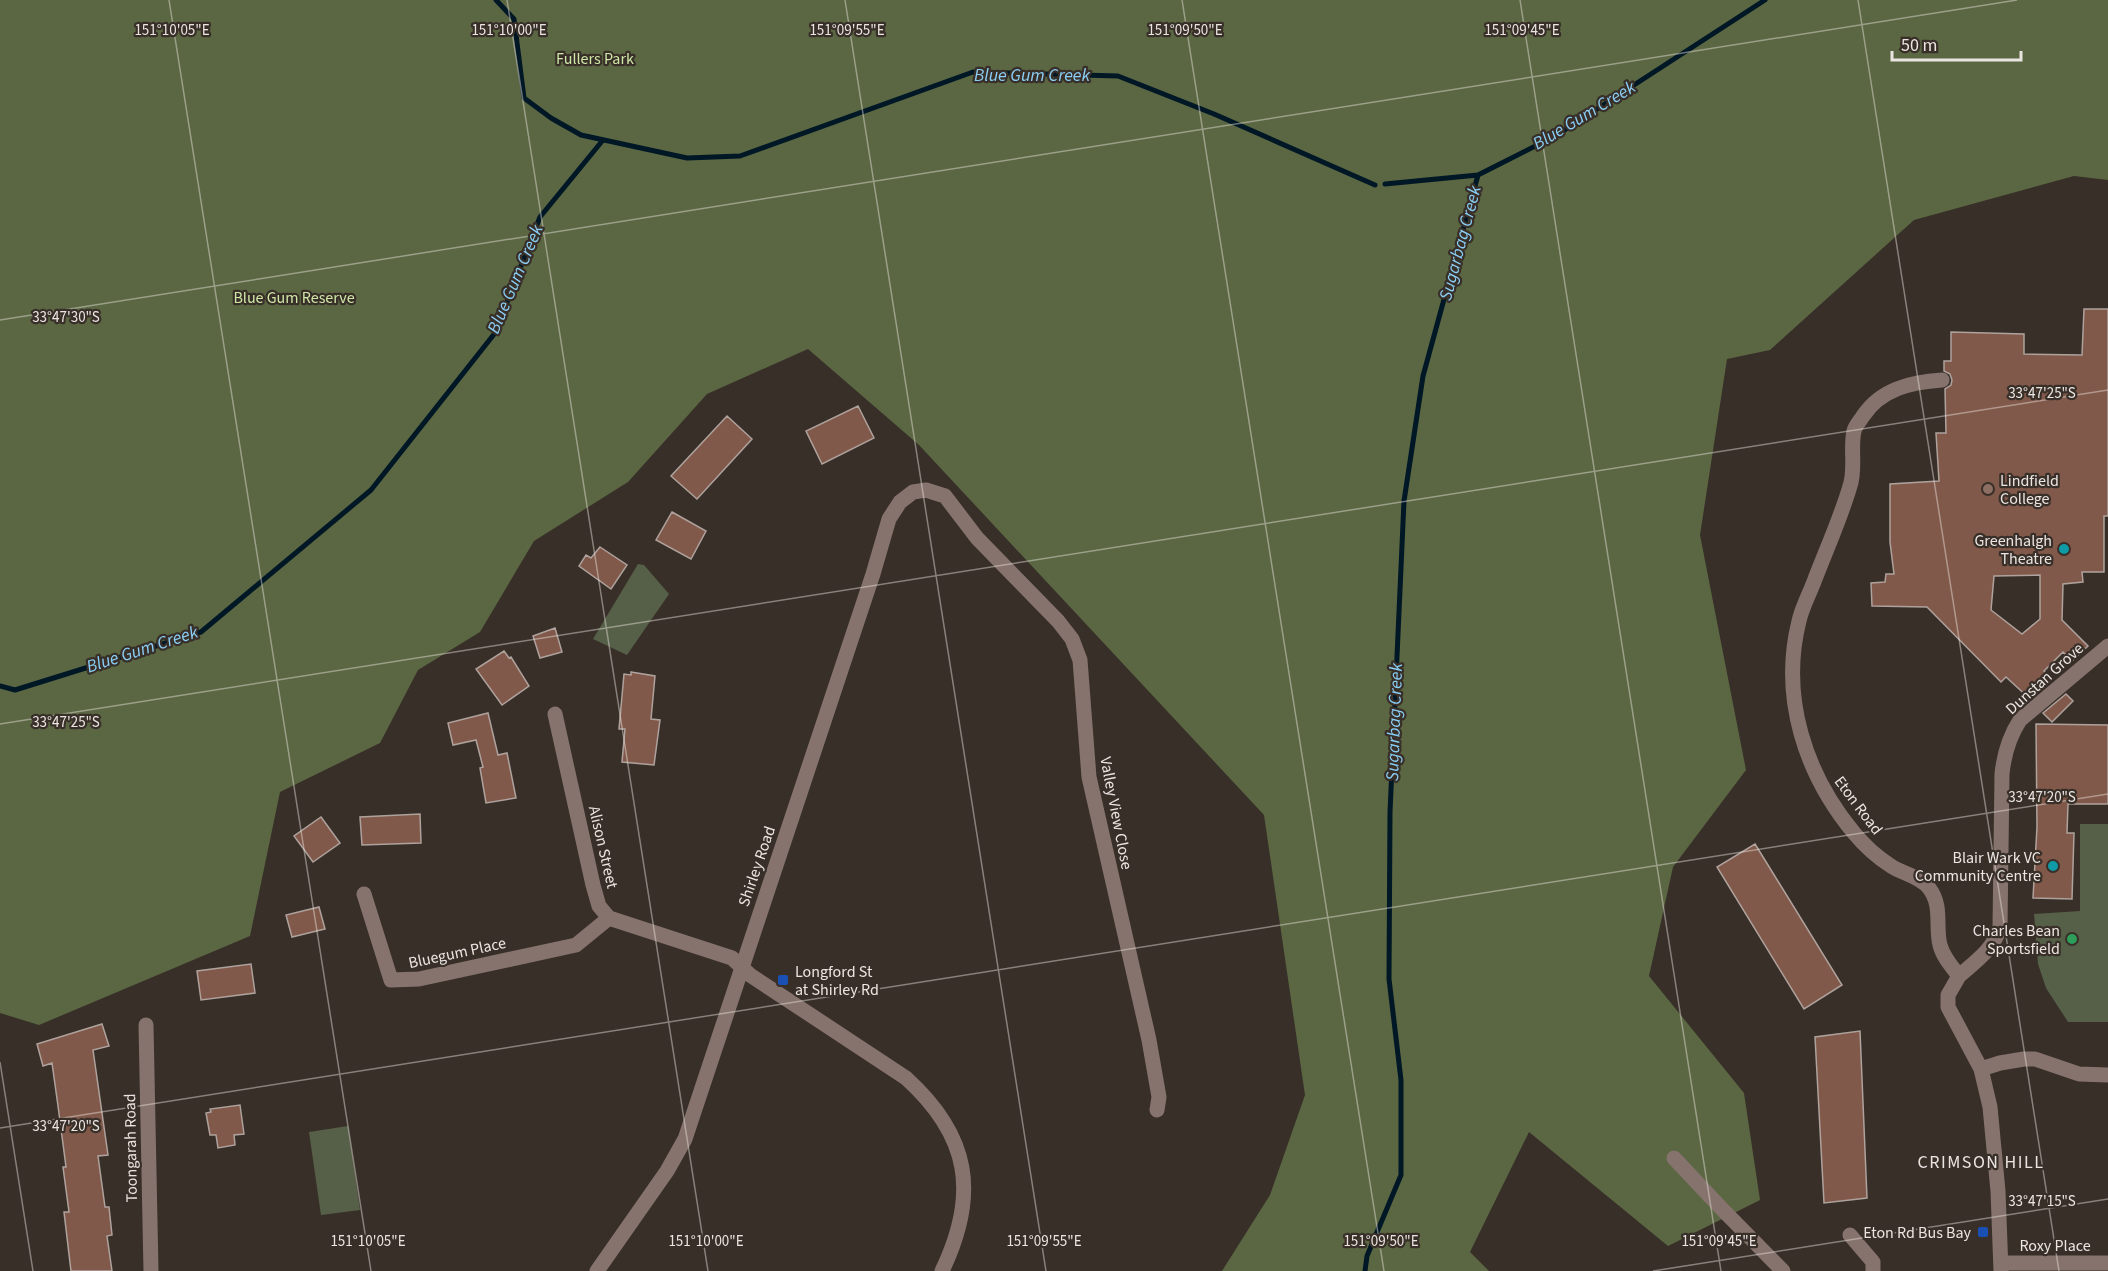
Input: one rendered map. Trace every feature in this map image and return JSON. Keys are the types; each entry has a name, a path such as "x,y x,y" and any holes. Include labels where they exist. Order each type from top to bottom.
{"street":[{"name":"Eton Road","path":"1942,381 1918,382 1894,389 1868,408 1854,430 1851,483 1799,620 1792,682 1803,743 1824,790 1840,815 1867,847 1890,866 1924,882 1931,891 1939,913 1940,946 1959,976"},
{"name":"Shirley Road","path":"597,1271 668,1171 685,1139 873,574 889,519 900,502 913,492 926,490 945,496"},
{"name":"Valley View Close","path":"945,496 977,538 1058,621 1072,639 1080,660 1089,777 1149,1040 1159,1097 1157,1110"},
{"name":"Dunstan Grove","path":"1959,976 1992,946 2000,927 2002,774 2012,732 2020,720 2108,646"},
{"name":"Alison Street","path":"555,714 593,885 599,906 609,918"},
{"name":"Bluegum Place","path":"364,894 392,980 419,979 576,945 609,918"},
{"path":"609,918 732,958 750,975 906,1078 926,1095 953,1137 962,1160 964,1186 959,1227 942,1271"},
{"path":"1959,976 1948,994 1948,1007 1981,1069 1990,1107 1994,1136 2001,1267"},
{"name":"Toongarah Road","path":"146,1025 151,1271"},
{"path":"1981,1069 2024,1059 2048,1063 2079,1074 2108,1075"},
{"path":"1674,1158 1783,1271"},
{"path":"1850,1235 1873,1262 1873,1271"},
{"name":"Roxy Place","path":"2001,1267 2108,1263"}],"green space":[{"path":"0,0 2108,0 2108,180 2074,176 1914,220 1770,350 1727,359 1700,535 1746,770 1673,867 1649,976 1744,1093 1760,1200 1668,1246 1529,1132 1470,1252 1489,1271 1222,1271 1270,1195 1305,1095 1264,815 919,445 808,349 707,394 628,482 534,541 480,632 418,670 380,743 280,792 250,936 39,1025 0,1013"},
{"path":"638,564 644,565 669,594 627,655 593,639"},
{"name":"Charles Bean Sportsfield","path":"2080,824 2108,824 2108,1022 2068,1022 2046,988 2038,964 2034,914 2080,911"},
{"path":"348,1126 360,1210 321,1215 309,1132"}],"building":[{"path":"2084,309 2108,309 2108,516 2104,516 2104,572 2082,572 2083,582 2063,584 2062,620 2088,646 2072,661 2063,652 2044,671 2052,680 2030,699 2006,677 2001,682 1927,607 1872,606 1871,583 1885,582 1886,574 1894,574 1890,542 1890,484 1939,481 1936,433 1946,433 1945,389 1951,385 1952,380 1950,374 1944,371 1944,361 1951,361 1951,332 2024,334 2024,354 2082,355","holes":["2040,575 2040,619 2022,634 1991,610 1994,576"]},
{"path":"858,406 874,438 822,464 806,431"},
{"path":"727,416 752,439 697,499 671,476"},
{"path":"672,512 706,531 691,559 656,540"},
{"path":"600,547 627,565 611,589 579,566 586,555 591,558"},
{"path":"555,628 562,652 540,658 533,636"},
{"path":"504,651 509,658 511,657 529,686 502,705 476,669"},
{"path":"631,672 655,676 651,719 660,720 654,765 622,762 625,729 619,729 624,674 631,675"},
{"path":"2066,694 2073,701 2052,722 2043,713"},
{"path":"488,713 498,755 507,753 516,798 486,803 480,768 483,767 476,740 453,745 448,723"},
{"path":"2036,724 2108,725 2108,804 2068,804 2067,833 2074,833 2072,899 2033,898 2037,827"},
{"path":"420,814 421,843 362,845 360,817"},
{"path":"321,817 340,843 313,862 294,836"},
{"path":"1755,844 1842,985 1804,1009 1717,867"},
{"path":"319,907 325,929 292,937 286,915"},
{"path":"251,964 255,993 201,1000 197,971"},
{"path":"102,1024 109,1046 93,1050 108,1155 98,1156 105,1207 109,1207 112,1235 107,1236 112,1271 71,1271 64,1212 69,1212 63,1167 66,1167 52,1063 43,1066 37,1044"},
{"path":"1860,1031 1867,1198 1824,1203 1815,1037"},
{"path":"240,1105 244,1134 234,1135 235,1145 218,1148 216,1135 210,1135 206,1113 211,1112 210,1109"}],"waterway":[{"name":"Blue Gum Creek","path":"496,0 514,19 524,98 551,118 581,135 687,158 740,156 973,72 1118,76 1214,114 1375,185"},
{"name":"Blue Gum Creek","path":"1385,184 1478,175 1557,135 1765,0"},
{"name":"Blue Gum Creek","path":"0,686 15,690 201,632 371,490 495,333 540,217 603,140"},
{"name":"Sugarbag Creek","path":"1365,1271 1367,1256 1401,1175 1401,1080 1389,979 1390,812 1404,501 1423,376 1478,175"}],"place":[{"name":"Lindfield College","path":"1988,489"},
{"name":"Greenhalgh Theatre","path":"2064,549"},
{"name":"Blair Wark VC Community Centre","path":"2053,866"},
{"name":"Charles Bean Sportsfield","path":"2072,939"},
{"name":"Longford St at Shirley Rd","path":"783,980"},
{"name":"Eton Rd Bus Bay","path":"1983,1232"}],"district":[{"name":"CRIMSON HILL","path":"1981,1162"}],"park label":[{"name":"Fullers Park","path":"595,58"},
{"name":"Blue Gum Reserve","path":"294,297"}]}
